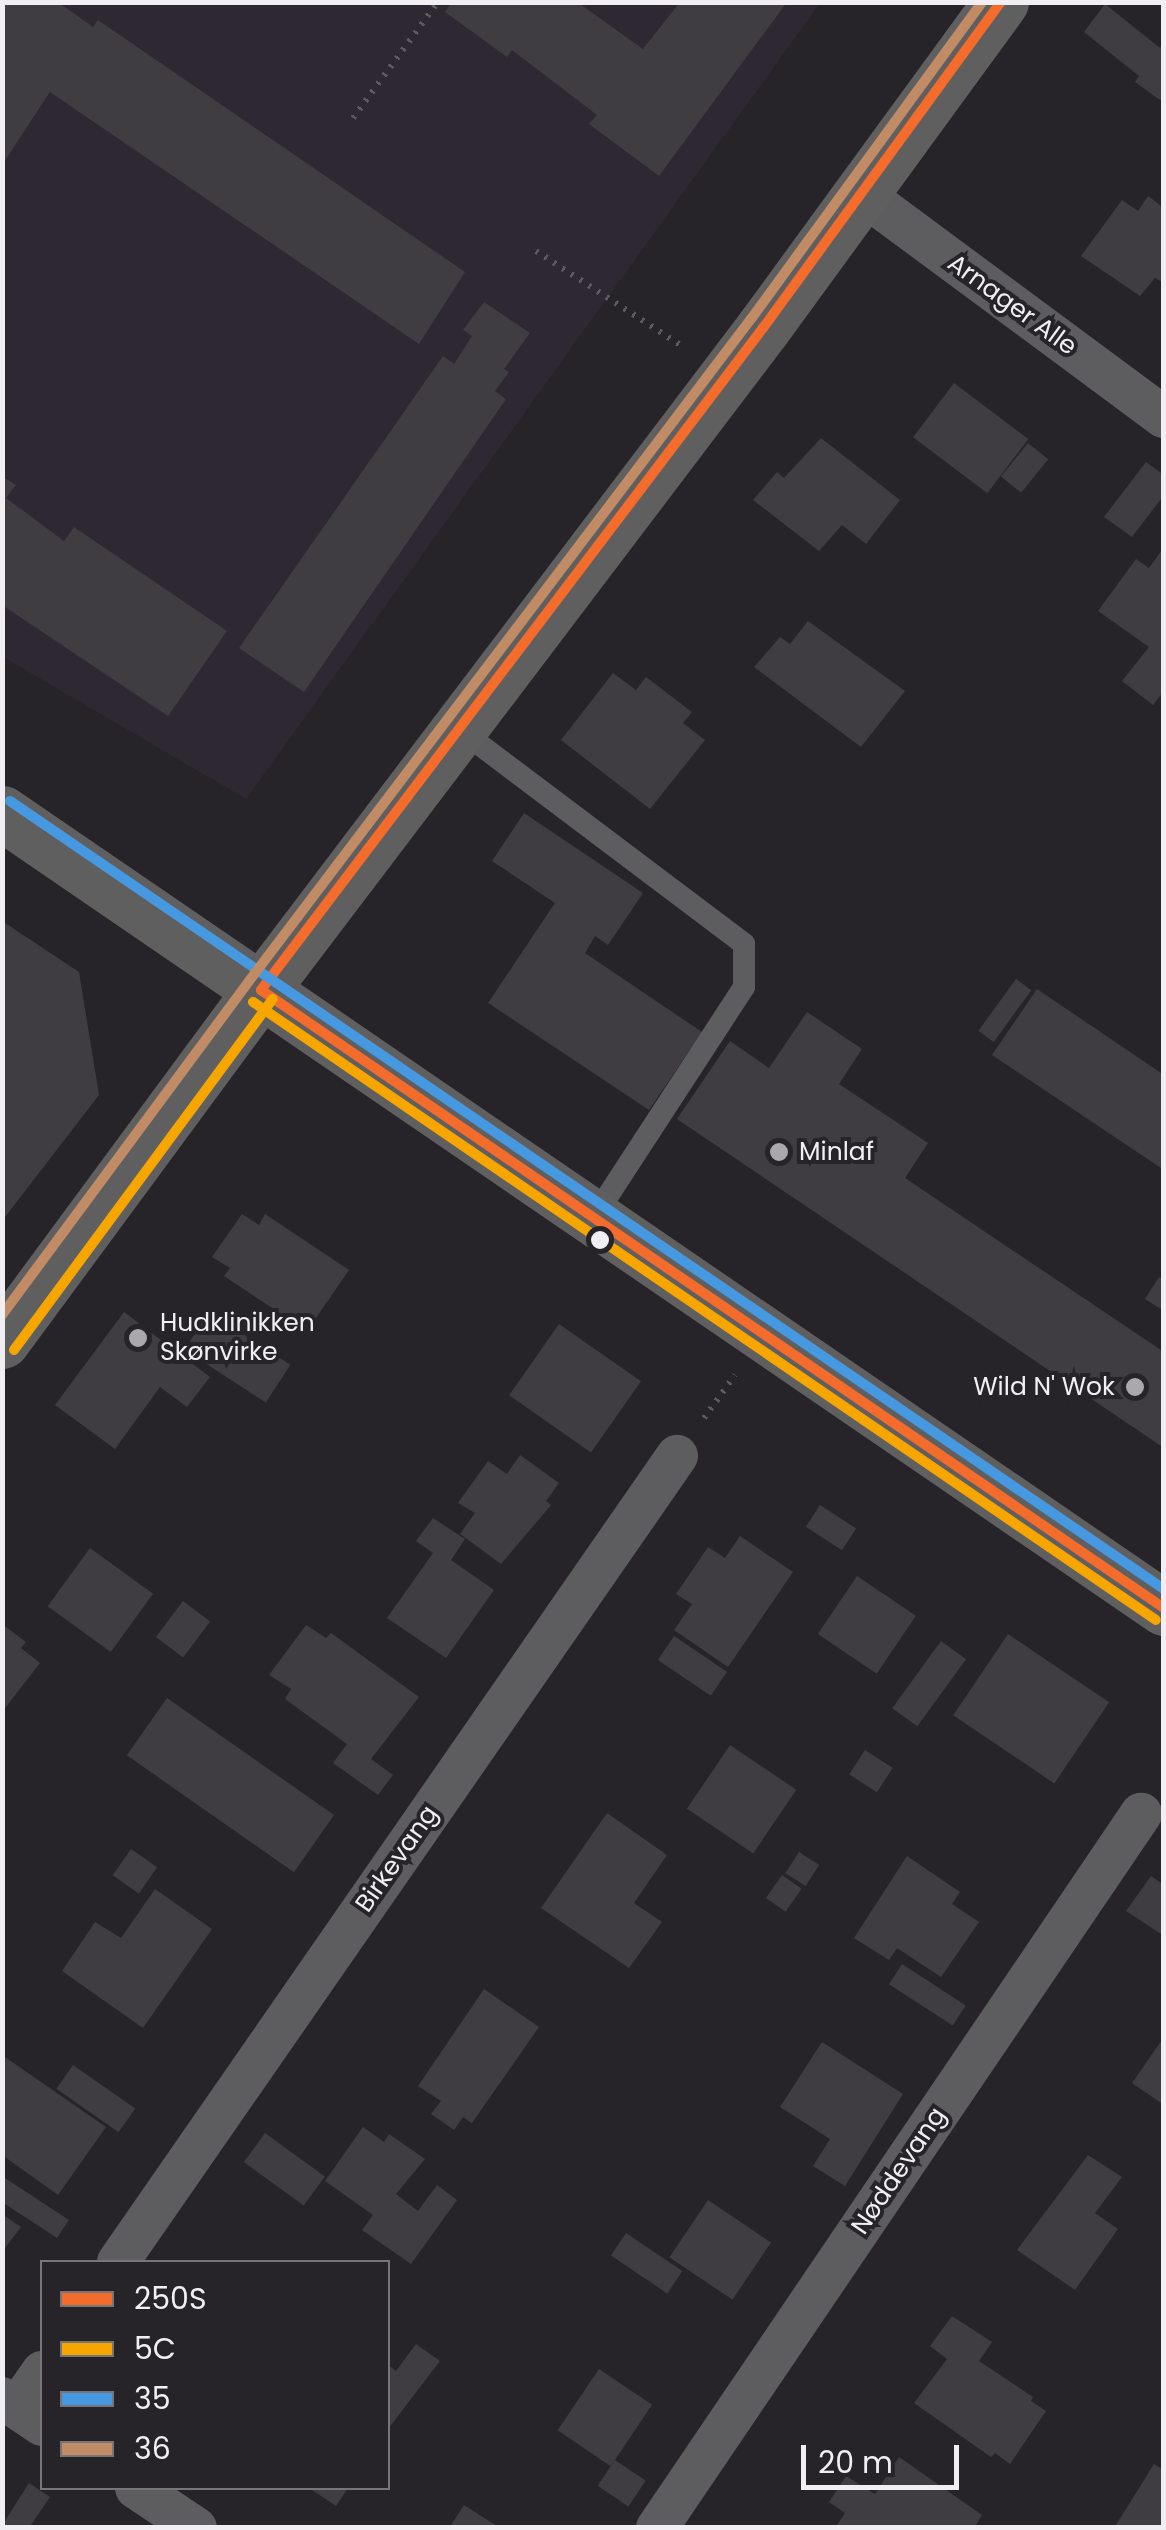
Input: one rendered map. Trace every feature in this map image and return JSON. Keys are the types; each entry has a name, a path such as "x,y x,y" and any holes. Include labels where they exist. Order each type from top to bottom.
{"street":[{"path":"2,1341 1001,2"},
{"name":"Arnager Alle","path":"861,194 1164,416"},
{"path":"2,813 1164,1608"},
{"name":"Birkevang","path":"119,2260 677,1456"},
{"name":"Nøddevang","path":"657,2528 1140,1814"},
{"path":"21,2410 40,2376"},
{"path":"139,2490 196,2528"}],"lane":[{"path":"459,729 744,944 744,987 594,1217"}],"path":[{"path":"353,118 438,2"},
{"path":"536,250 726,375"},
{"path":"677,1456 764,1334"}],"shaded area":[{"path":"3,3 820,3 246,799 3,657"}],"building":[{"path":"2,2 58,2 93,27 98,20 465,272 419,344 50,92 2,165"},
{"path":"452,2 577,2 643,49 680,2 787,2 659,176 589,124 597,115 512,50 507,57 445,12"},
{"path":"1105,4 1160,48 1164,44 1164,103 1135,82 1139,76 1084,32"},
{"path":"1148,196 1164,208 1164,283 1155,278 1140,296 1081,256 1122,200 1138,211"},
{"path":"484,302 530,333 504,369 509,372 495,391 506,399 304,692 239,648 443,356 454,364 472,336 463,330"},
{"path":"954,383 1028,439 987,493 913,437"},
{"path":"821,438 900,500 866,544 842,525 819,551 753,500 777,472 784,478"},
{"path":"1028,443 1048,459 1021,493 1001,476"},
{"path":"1146,462 1164,475 1164,495 1132,537 1104,517"},
{"path":"2,476 16,485 6,498 64,541 74,527 227,631 168,716 2,605"},
{"path":"1164,547 1164,691 1153,705 1122,681 1149,647 1098,611 1136,559 1149,568"},
{"path":"808,621 905,691 861,747 754,667 780,637 790,644"},
{"path":"613,673 636,690 646,677 692,712 683,723 705,740 650,809 561,740"},
{"path":"524,813 643,893 608,945 595,936 585,953 702,1032 649,1110 488,1003 555,903 492,861"},
{"path":"2,921 79,972 99,1095 2,1221"},
{"path":"1016,979 1031,990 994,1042 978,1031"},
{"path":"1037,989 1164,1075 1164,1170 992,1055"},
{"path":"807,1012 862,1049 839,1084 928,1143 905,1178 1164,1352 1164,1448 677,1119 730,1041 769,1068"},
{"path":"242,1214 259,1225 265,1214 349,1270 307,1331 224,1276 230,1268 212,1257"},
{"path":"1159,1277 1164,1280 1164,1311 1145,1299"},
{"path":"124,1312 210,1377 187,1407 160,1387 115,1449 55,1405"},
{"path":"209,1312 290,1365 266,1403 184,1350"},
{"path":"559,1324 641,1381 591,1453 509,1395"},
{"path":"520,1455 559,1483 546,1501 551,1505 501,1564 460,1534 475,1513 458,1503 488,1461 507,1474"},
{"path":"820,1505 856,1528 842,1550 806,1527"},
{"path":"433,1518 465,1539 451,1560 494,1590 446,1658 387,1618 433,1553 416,1541"},
{"path":"740,1536 793,1572 728,1667 674,1630 692,1604 676,1594 708,1547 725,1558"},
{"path":"90,1548 153,1594 111,1652 48,1606"},
{"path":"857,1576 916,1616 877,1674 818,1634"},
{"path":"183,1601 210,1621 183,1657 156,1637"},
{"path":"2,1624 26,1642 21,1648 40,1663 2,1712"},
{"path":"306,1625 326,1638 331,1633 419,1697 371,1759 393,1775 378,1795 333,1763 347,1744 285,1699 291,1689 269,1675"},
{"path":"1008,1634 1109,1702 1054,1783 953,1715"},
{"path":"674,1636 727,1672 711,1696 658,1660"},
{"path":"941,1641 966,1659 917,1726 892,1708"},
{"path":"167,1698 334,1815 294,1872 127,1755"},
{"path":"730,1745 796,1790 753,1854 687,1809"},
{"path":"865,1750 893,1768 877,1792 849,1774"},
{"path":"607,1813 667,1855 634,1903 662,1922 629,1968 541,1908"},
{"path":"131,1849 157,1867 139,1894 113,1875"},
{"path":"799,1852 819,1865 806,1886 785,1873"},
{"path":"907,1856 960,1892 952,1904 979,1922 941,1977 897,1948 889,1960 854,1938"},
{"path":"782,1875 802,1889 786,1912 766,1898"},
{"path":"1151,1876 1164,1885 1164,1936 1126,1911"},
{"path":"155,1889 212,1929 143,2028 62,1971 95,1922 121,1938"},
{"path":"902,1964 966,2005 953,2026 889,1984"},
{"path":"484,1989 539,2027 472,2123 463,2117 454,2130 431,2114 441,2101 418,2086"},
{"path":"1164,2037 1164,2105 1132,2083"},
{"path":"822,2042 903,2094 845,2186 813,2166 830,2139 780,2107"},
{"path":"2,2055 106,2127 58,2195 2,2155"},
{"path":"73,2065 135,2109 119,2132 56,2089"},
{"path":"363,2127 384,2142 389,2134 425,2159 396,2194 418,2211 437,2185 457,2200 411,2264 362,2230 373,2215 325,2181"},
{"path":"265,2133 325,2176 304,2206 244,2162"},
{"path":"1088,2155 1122,2177 1095,2213 1118,2229 1075,2290 1017,2250"},
{"path":"2,2176 69,2220 57,2238 2,2202"},
{"path":"708,2200 771,2242 732,2300 669,2257"},
{"path":"2,2214 21,2227 2,2252"},
{"path":"626,2233 682,2271 667,2293 611,2255"},
{"path":"952,2316 992,2342 979,2361 1033,2397 1031,2401 1046,2411 1010,2464 995,2453 991,2457 914,2403 947,2359 930,2346"},
{"path":"416,2344 440,2361 390,2426 390,2366 396,2371"},
{"path":"599,2369 652,2405 611,2466 558,2430"},
{"path":"899,2457 982,2515 974,2528 835,2528 845,2513 829,2502 846,2476 875,2494"},
{"path":"615,2460 646,2481 628,2506 598,2486"},
{"path":"1154,2464 1164,2470 1164,2528 1114,2528"},
{"path":"29,2483 50,2497 29,2528 9,2528 3,2524"},
{"path":"312,2490 347,2490 336,2506"},
{"path":"464,2505 500,2528 449,2528"}],"transit line":[{"name":"36","path":"2,1315 249,981 751,319 982,2"},
{"name":"250S","path":"261,990 763,328 1001,2"},
{"name":"35","path":"10,801 1164,1589"},
{"name":"250S","path":"261,990 1164,1608"},
{"name":"5C","path":"14,1350 273,999"},
{"name":"5C","path":"253,1002 1156,1620"}],"place":[{"name":"Minlaf","path":"779,1152"},
{"name":"Hudklinikken Skønvirke","path":"138,1338"},
{"name":"Wild N' Wok","path":"1135,1387"}]}
